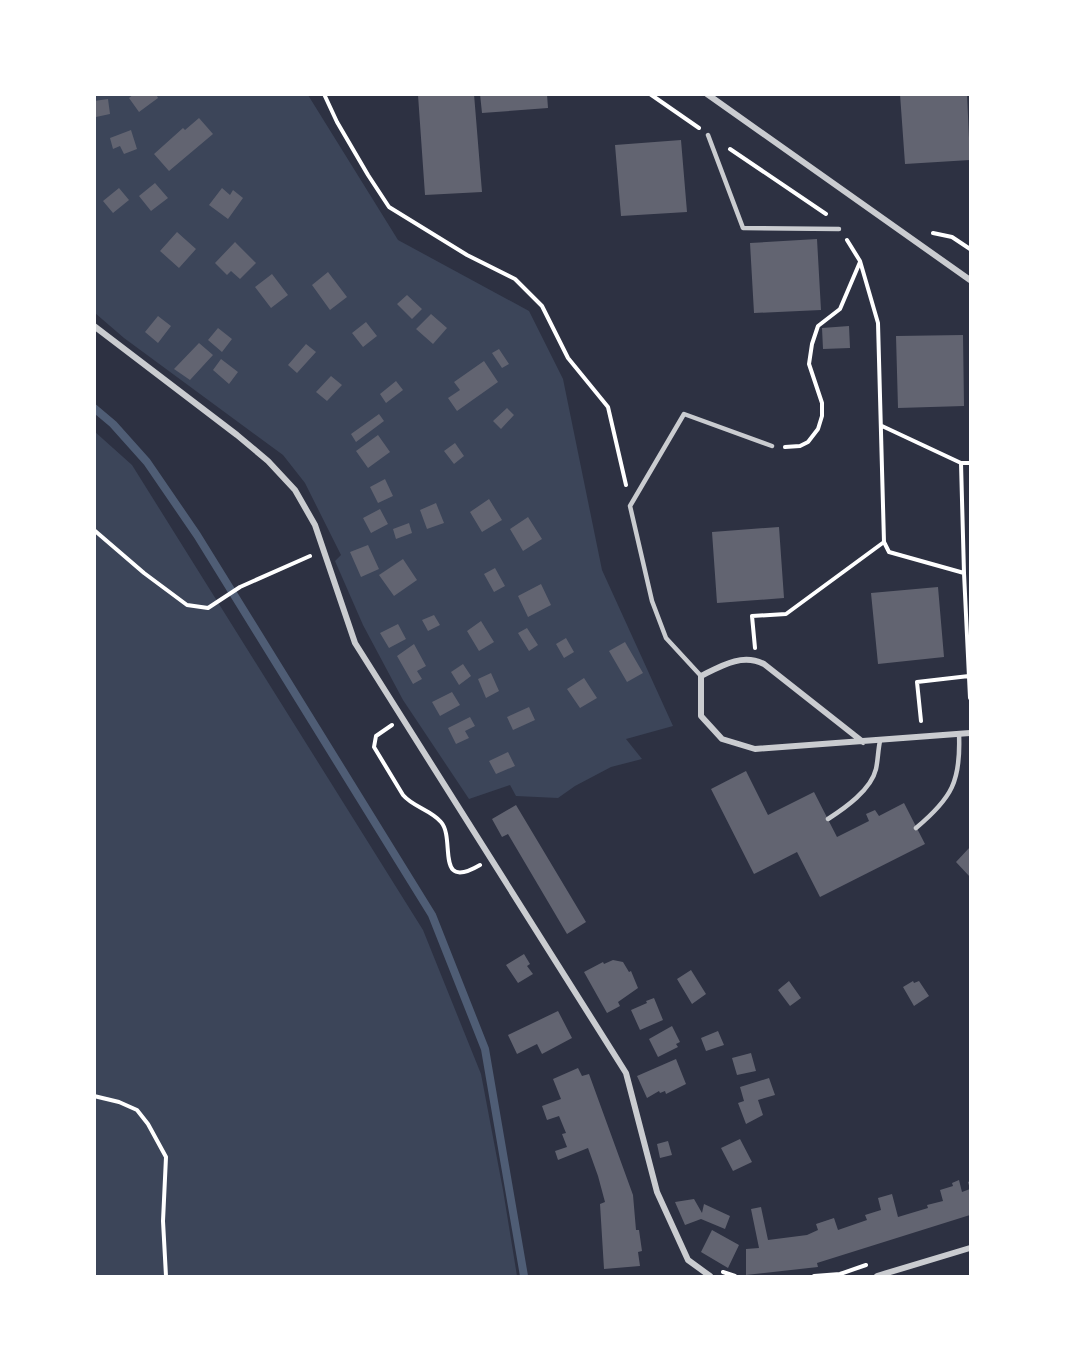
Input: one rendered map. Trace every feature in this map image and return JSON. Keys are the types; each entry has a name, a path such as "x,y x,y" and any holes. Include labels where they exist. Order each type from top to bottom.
{"street":[{"path":"707,94 970,280"},
{"path":"94,326 268,461 295,489 315,525 355,643 626,1073 657,1192 688,1260 710,1276"},
{"path":"863,742 756,660 731,661 701,676 701,716 722,739 755,749 879,741 970,733"},
{"path":"877,1276 970,1248"}],"lane":[{"path":"708,135 743,228 839,230"},
{"path":"701,676 666,638 652,601 630,506 684,414 772,446"},
{"path":"916,828 938,809 954,785 960,760 959,734"},
{"path":"828,819 848,806 876,771 879,741"}],"path":[{"path":"324,94 337,122 389,207 467,255 515,279 542,306 568,358 608,407 630,506"},
{"path":"650,94 833,219 860,261 878,323 884,542 889,552 964,573"},
{"path":"780,446 800,446 808,442 818,429 822,416 822,404 808,364 812,344 818,327 840,309 860,261"},
{"path":"882,426 962,463 970,463"},
{"path":"962,463 970,698"},
{"path":"94,530 144,573 187,605 208,608 240,587 324,550"},
{"path":"756,660 752,616 786,614 884,542"},
{"path":"923,737 917,682 969,676"},
{"path":"403,719 379,732 374,740 377,752 403,795 408,801 434,815 443,824 447,834 448,861 455,871 468,871 491,858"},
{"path":"94,1096 119,1102 137,1110 148,1124 166,1157 163,1221 166,1276"}],"shaded area":[{"path":"95,95 308,95 398,240 529,311 563,379 602,570 673,726 626,739 642,759 611,767 558,798 516,796 510,785 469,799 403,700 363,625 335,561 341,555 305,483 283,455 124,338 95,313"},
{"path":"94,431 132,465 423,930 481,1074 517,1276 95,1276"}],"building":[{"path":"134,94 156,94 158,98 139,112 129,98"},
{"path":"474,94 482,192 425,195 418,95"},
{"path":"480,94 547,94 548,108 482,113"},
{"path":"900,94 967,94 970,160 905,164"},
{"path":"108,99 110,114 96,117 94,101"},
{"path":"199,118 213,134 169,171 154,154 183,128 185,130"},
{"path":"131,130 137,149 124,154 120,146 113,149 110,138"},
{"path":"681,140 687,212 621,216 615,145"},
{"path":"155,183 168,198 151,211 139,196"},
{"path":"119,188 129,200 113,213 103,201"},
{"path":"222,188 230,195 233,190 243,198 228,219 209,205"},
{"path":"177,232 196,249 179,268 160,251"},
{"path":"817,239 821,310 754,313 750,243"},
{"path":"235,242 256,263 240,279 231,271 227,275 215,263"},
{"path":"328,272 347,297 330,310 312,285"},
{"path":"272,274 288,295 271,308 255,287"},
{"path":"407,295 422,309 412,319 397,304"},
{"path":"431,314 447,328 433,344 416,329"},
{"path":"158,316 171,326 158,343 145,332"},
{"path":"366,322 377,336 363,347 352,333"},
{"path":"849,326 850,348 823,349 822,328"},
{"path":"218,328 232,339 222,352 208,340"},
{"path":"963,335 964,406 898,408 896,336"},
{"path":"199,343 213,355 190,380 174,369"},
{"path":"306,344 316,352 297,373 288,365"},
{"path":"499,349 509,364 502,368 492,353"},
{"path":"221,359 238,372 229,384 213,370"},
{"path":"484,361 498,382 457,411 448,398 460,390 454,382"},
{"path":"331,376 342,385 327,401 316,392"},
{"path":"396,381 403,390 386,403 380,394"},
{"path":"507,408 514,415 501,429 493,421"},
{"path":"379,414 384,421 356,442 351,434"},
{"path":"378,435 390,452 368,468 356,451"},
{"path":"455,443 464,456 454,464 444,451"},
{"path":"385,479 393,496 378,503 370,487"},
{"path":"489,499 502,520 482,532 470,512"},
{"path":"436,503 444,523 427,529 420,510"},
{"path":"380,509 388,524 371,533 363,518"},
{"path":"528,517 542,539 523,551 510,529"},
{"path":"409,523 412,533 396,539 393,529"},
{"path":"779,527 784,598 717,603 712,532"},
{"path":"368,545 379,569 361,577 350,552"},
{"path":"403,559 417,580 394,596 379,575"},
{"path":"495,568 505,586 494,592 484,574"},
{"path":"541,584 551,605 528,617 518,596"},
{"path":"938,587 944,657 878,664 871,593"},
{"path":"434,615 440,625 428,631 422,620"},
{"path":"481,621 494,642 479,651 467,631"},
{"path":"398,624 406,639 389,648 380,633"},
{"path":"527,628 538,645 529,651 518,633"},
{"path":"566,638 574,652 564,658 556,644"},
{"path":"625,642 643,673 627,682 609,651"},
{"path":"414,644 426,666 417,671 422,679 413,684 397,656"},
{"path":"463,664 471,676 459,685 451,672"},
{"path":"491,673 499,691 486,698 478,679"},
{"path":"584,678 597,698 580,708 567,689"},
{"path":"452,692 460,705 440,716 432,702"},
{"path":"529,707 535,720 513,730 507,717"},
{"path":"470,717 475,726 465,731 469,738 456,744 448,728"},
{"path":"508,752 515,766 496,774 489,761"},
{"path":"746,771 768,815 814,792 837,837 869,821 866,814 875,810 879,816 904,803 925,844 820,897 797,852 754,874 711,789"},
{"path":"516,805 586,922 567,934 508,834 502,837 492,819"},
{"path":"970,847 970,877 956,862"},
{"path":"524,954 530,964 527,966 533,974 518,983 506,965"},
{"path":"613,960 623,962 629,972 631,971 638,988 618,1002 620,1006 607,1013 584,972 603,962 604,964"},
{"path":"691,970 706,994 692,1004 677,979"},
{"path":"789,981 801,998 790,1006 778,990"},
{"path":"913,981 914,983 919,981 929,996 914,1006 903,987"},
{"path":"654,998 663,1020 640,1030 631,1010"},
{"path":"558,1011 572,1038 542,1054 537,1044 517,1054 508,1035"},
{"path":"672,1026 680,1042 676,1044 678,1047 658,1057 649,1039"},
{"path":"718,1031 724,1045 706,1051 701,1038"},
{"path":"751,1053 756,1071 737,1075 732,1058"},
{"path":"676,1059 686,1084 666,1094 665,1091 660,1093 659,1091 647,1098 637,1076"},
{"path":"578,1068 582,1076 589,1074 633,1195 636,1230 639,1230 642,1251 638,1252 640,1266 604,1269 600,1204 605,1202 588,1148 558,1160 555,1151 567,1147 562,1134 566,1133 559,1116 547,1120 542,1106 561,1099 553,1079"},
{"path":"769,1078 775,1095 758,1100 763,1115 746,1124 738,1103 744,1101 740,1087"},
{"path":"740,1139 752,1162 733,1171 721,1148"},
{"path":"668,1141 672,1155 660,1158 657,1144"},
{"path":"959,1180 962,1192 970,1189 970,1215 817,1263 818,1267 746,1275 746,1249 759,1248 751,1209 761,1207 768,1240 807,1235 818,1230 816,1224 834,1218 838,1230 867,1220 865,1215 881,1210 878,1198 892,1194 898,1217 928,1208 927,1205 943,1201 940,1190 953,1186 952,1183"},
{"path":"694,1199 702,1213 704,1204 730,1216 725,1229 701,1219 685,1225 675,1202"},
{"path":"712,1230 739,1245 728,1268 701,1252"}],"waterway":[{"path":"94,408 113,424 147,462 197,535 432,915 485,1049 524,1276"}]}
